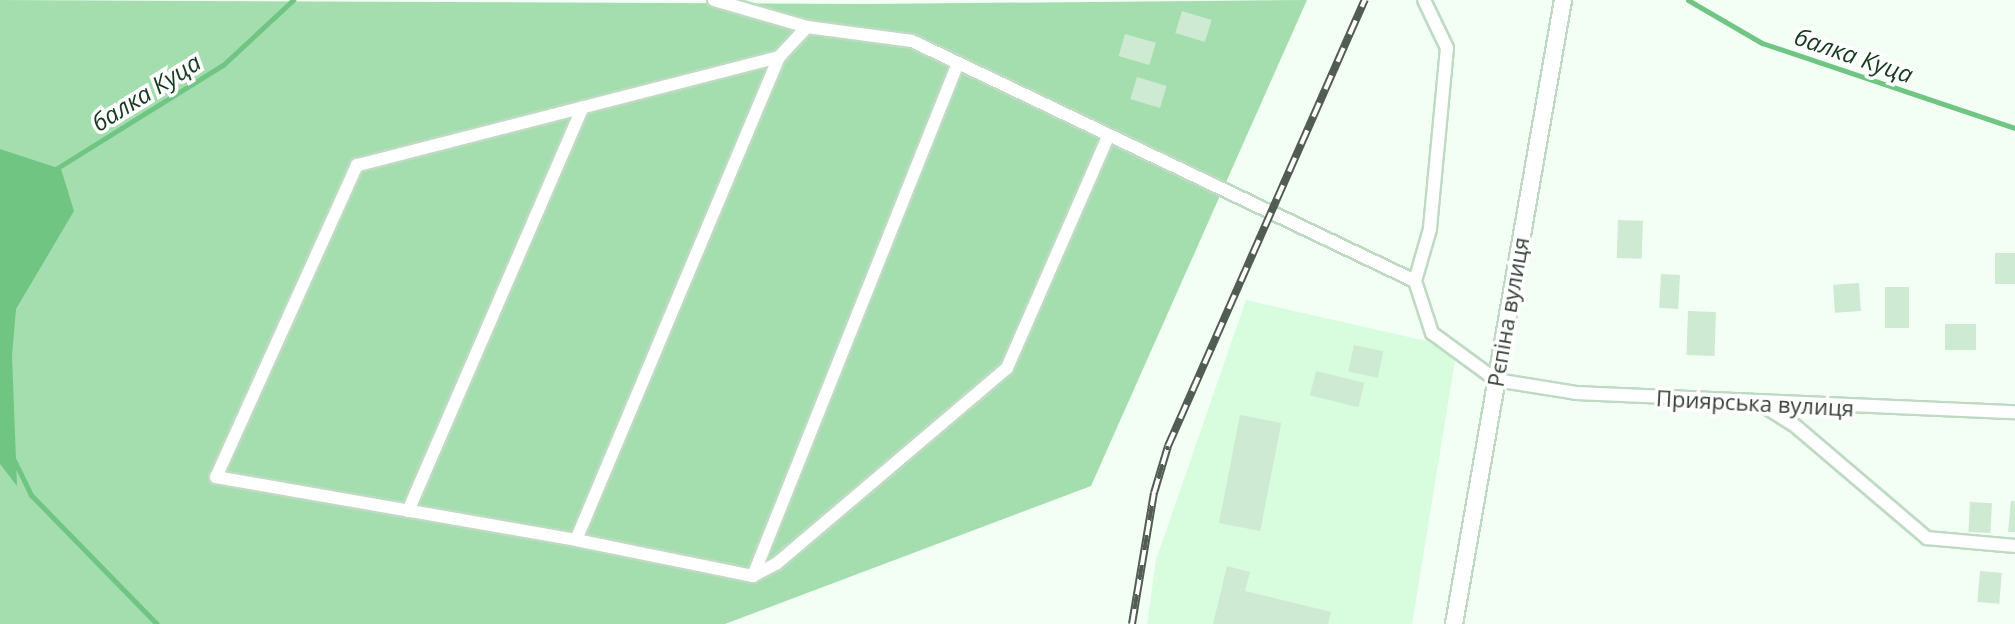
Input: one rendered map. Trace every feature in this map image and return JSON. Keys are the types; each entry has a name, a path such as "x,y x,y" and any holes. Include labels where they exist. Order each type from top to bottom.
{"street":[{"path":"714,0 807,27 912,41 1415,281"},
{"path":"1424,0 1447,48 1430,229 1415,281 1432,333 1496,380"},
{"name":"Рєпіна вулиця","path":"1454,624 1563,0"},
{"path":"576,540 779,57 807,27"},
{"path":"779,57 357,165 216,477 576,540 753,576 776,564 1007,368 1109,135"},
{"path":"753,576 958,63"},
{"path":"408,511 583,107"},
{"name":"Приярська вулиця","path":"1496,380 1576,393 1761,404 2015,412"},
{"path":"1761,404 1793,424 1927,538 2015,546"}],"shaded area":[{"path":"0,0 866,4 1307,0 1091,486 725,624 0,624"},
{"path":"0,149 61,169 74,211 16,309 12,356 17,486 0,464"},
{"path":"1246,300 1457,348 1412,624 1147,624 1156,560"}],"building":[{"path":"1182,11 1212,20 1205,42 1175,33"},
{"path":"1125,34 1156,43 1149,65 1119,56"},
{"path":"1137,77 1167,86 1160,108 1130,99"},
{"path":"1618,220 1643,221 1642,259 1617,258"},
{"path":"1995,253 2015,253 2015,284 1995,284"},
{"path":"1661,274 1680,275 1678,309 1659,308"},
{"path":"1859,283 1861,311 1835,313 1833,285"},
{"path":"1885,287 1909,287 1909,328 1885,328"},
{"path":"1688,311 1716,312 1714,356 1686,355"},
{"path":"1945,324 1976,324 1976,350 1945,350"},
{"path":"1354,345 1383,351 1378,378 1348,371"},
{"path":"1316,371 1365,383 1358,407 1310,395"},
{"path":"1240,415 1281,423 1260,531 1219,523"},
{"path":"2011,501 2015,501 2015,532 2008,532"},
{"path":"1970,502 1992,503 1990,533 1968,532"},
{"path":"1227,566 1250,572 1245,591 1331,612 1328,624 1213,624"},
{"path":"1980,571 2002,573 1999,604 1977,602"}],"waterway":[{"name":"балка Куца","path":"54,170 223,65 293,0"},
{"name":"балка Куца","path":"1688,0 1762,43 2015,128"},
{"path":"14,460 31,495 157,624"}],"railway":[{"path":"1132,624 1154,493 1168,446 1365,0"}]}
